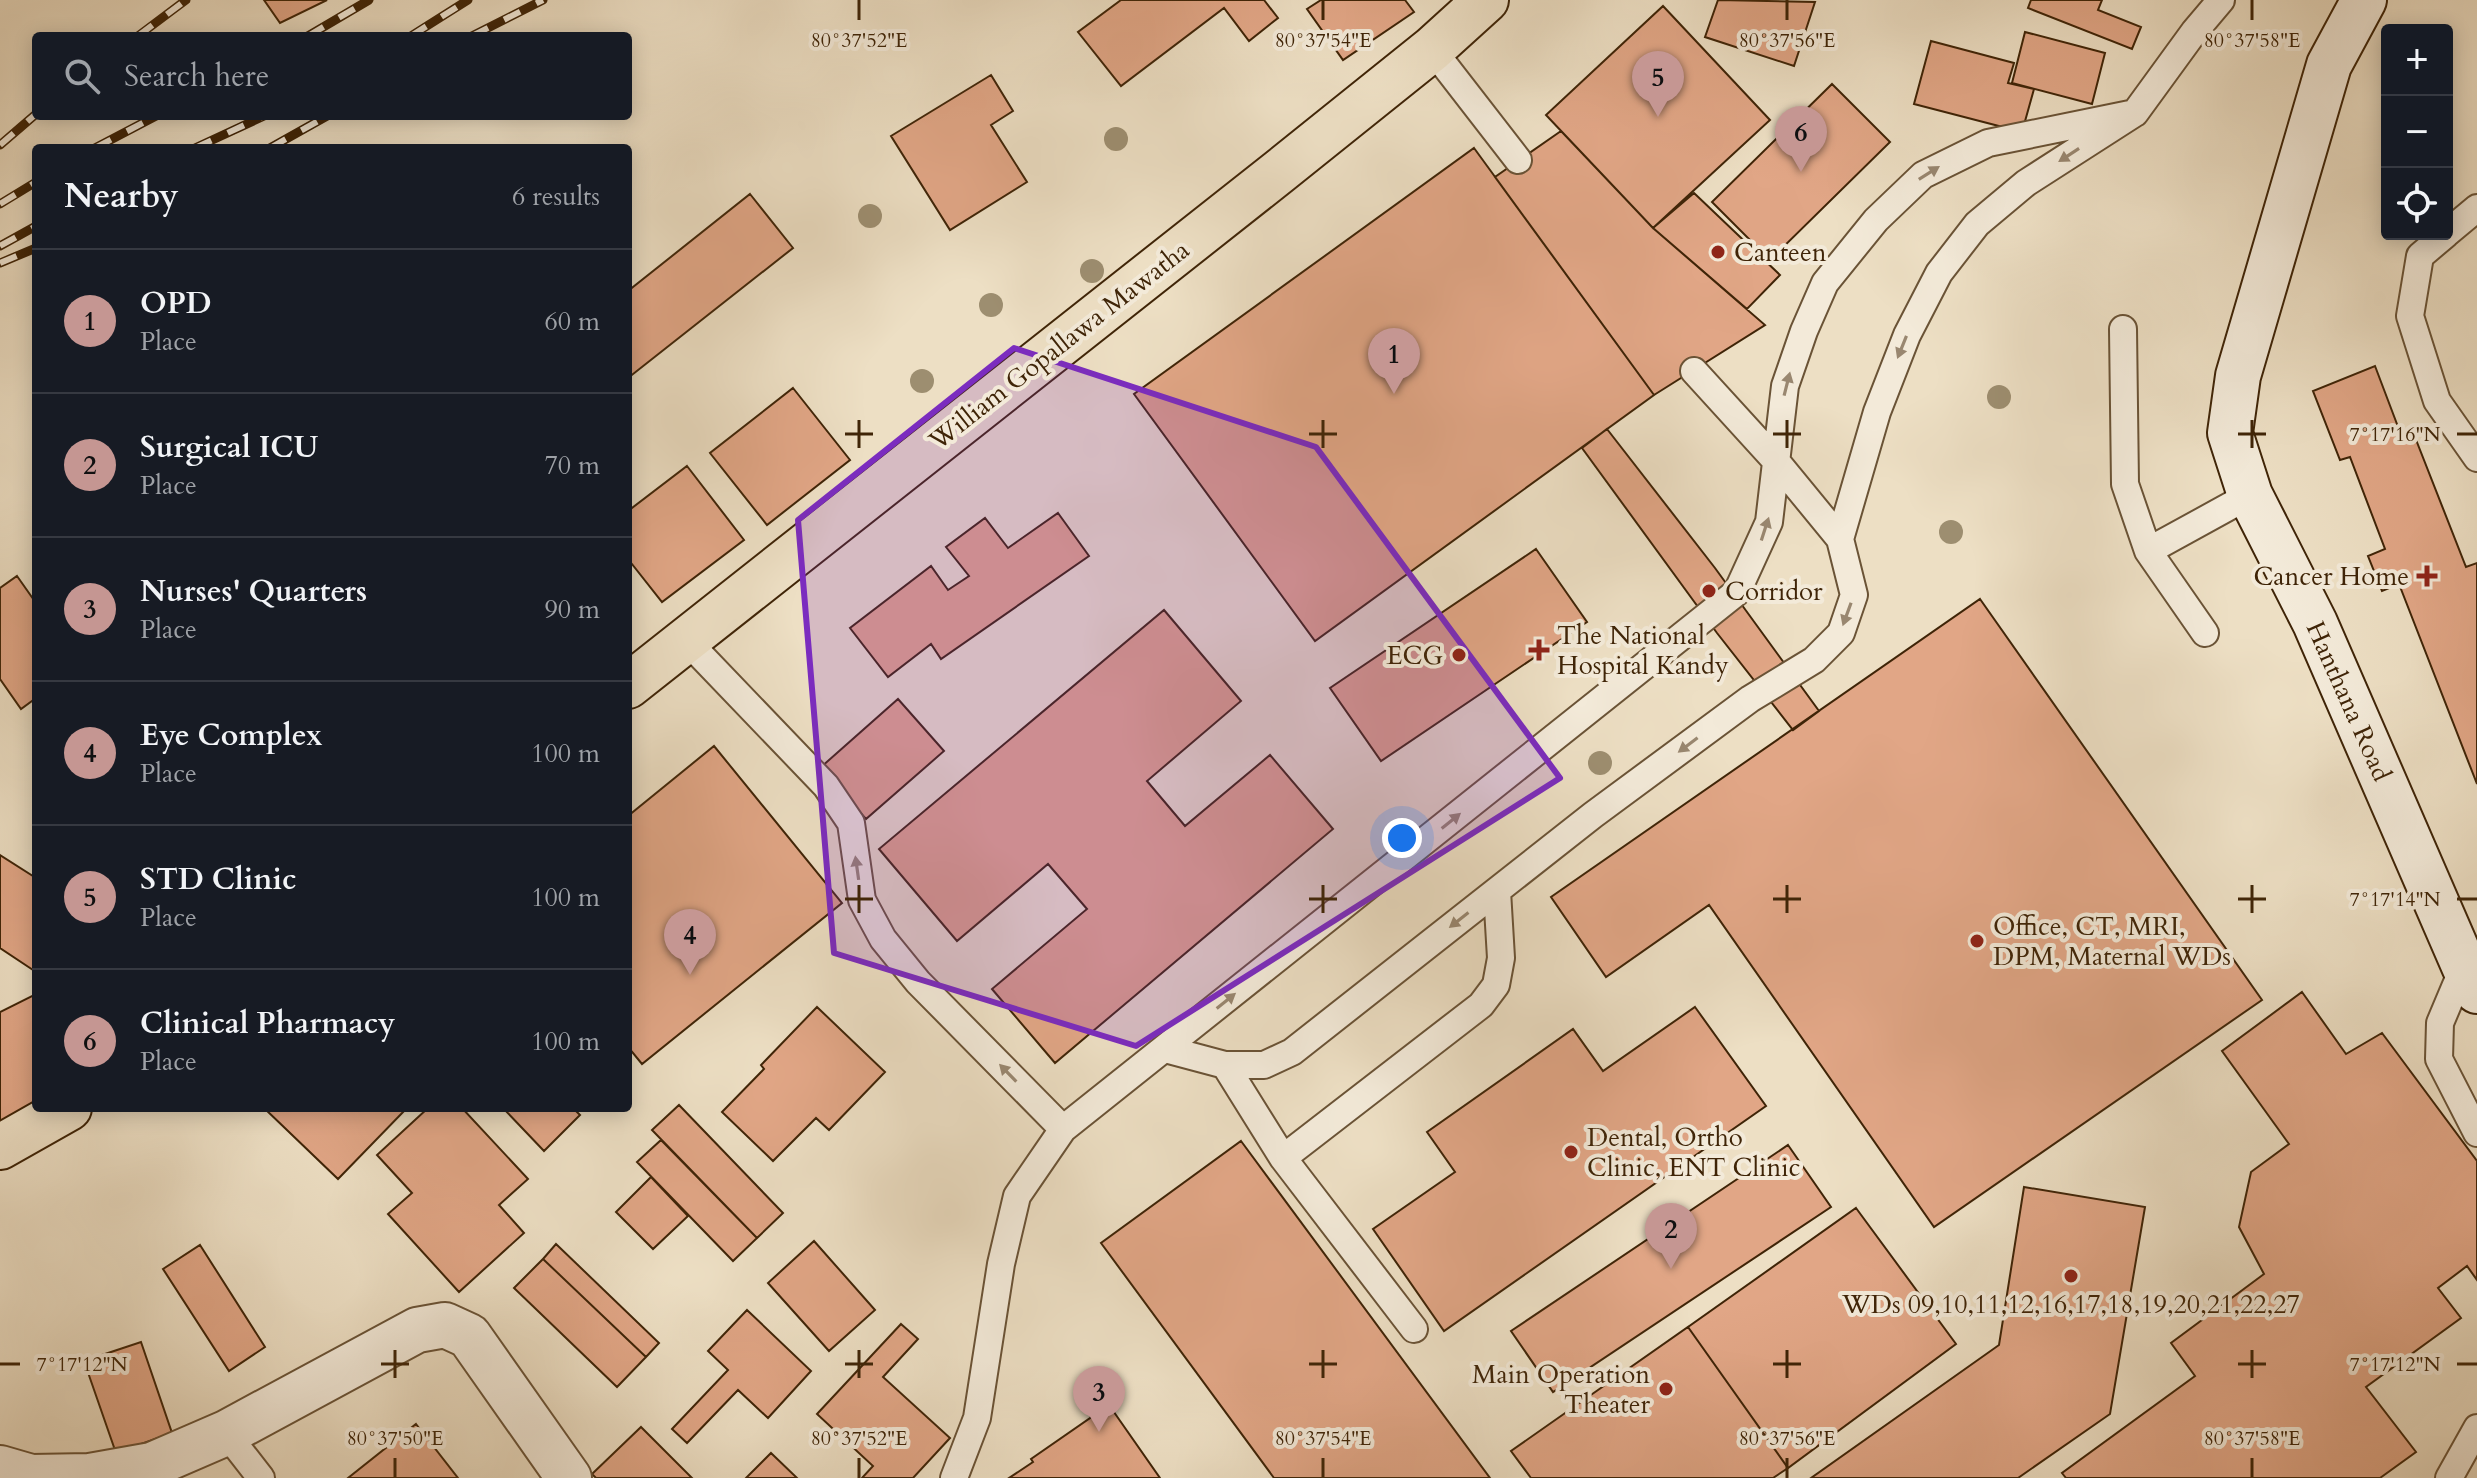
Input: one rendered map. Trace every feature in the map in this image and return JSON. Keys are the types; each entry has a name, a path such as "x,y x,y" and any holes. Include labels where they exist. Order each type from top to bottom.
{"main road":[{"name":"William Gopallawa Mawatha","path":"632,683 1432,49 1486,0"},
{"path":"0,1147 62,1112"}],"street":[{"name":"Hanthana Road","path":"2364,0 2329,65 2238,376 2230,433 2250,495 2315,623 2470,979"},
{"path":"0,1468 31,1477 90,1476 152,1465 226,1433 417,1330 445,1325 469,1336 569,1478"}],"lane":[{"path":"1840,539 1877,412 1907,335 1939,273 1977,224 2026,183 2135,113 2221,0"},
{"path":"1432,49 1518,160"},
{"path":"954,1478 977,1418 1001,1264 1017,1196 1063,1129 1737,592 1769,522 1785,386 1825,283 1876,220 1923,175 1988,143 2135,113"},
{"path":"2453,228 2477,208"},
{"path":"2439,240 2420,256 2410,316 2437,401 2477,458"},
{"path":"2123,329 2125,484 2148,551 2205,633"},
{"path":"1165,1049 1225,1065 1264,1065 1292,1052 1593,815 1750,699 1814,660 1841,633 1854,595 1840,539 1776,461 1694,371"},
{"path":"2148,551 2250,495"},
{"path":"686,640 826,786 851,823 862,900 883,939 918,982 1063,1129"},
{"path":"1283,1158 1481,1005 1496,985 1501,958 1497,891"},
{"path":"2470,979 2440,1023 2439,1059 2477,1133"},
{"path":"1225,1065 1283,1158 1414,1329"},
{"path":"2449,1478 2477,1428"},
{"path":"226,1433 261,1478"}],"highlighted area":[{"path":"1014,348 1316,447 1560,778 1136,1046 834,953 798,520"}],"building":[{"path":"264,0 327,0 280,23"},
{"path":"1121,0 1264,0 1278,18 1249,41 1224,8 1121,86 1078,32"},
{"path":"1321,0 1405,0 1414,12 1343,60 1307,9"},
{"path":"1718,0 1815,2 1794,66 1705,37"},
{"path":"2031,0 2102,0 2098,10 2141,27 2132,49 2028,8"},
{"path":"1663,6 1770,120 1653,228 1546,115"},
{"path":"2025,32 2105,53 2092,104 2012,83"},
{"path":"1931,41 2014,63 2008,83 2034,89 2022,132 1914,104"},
{"path":"991,75 1013,111 991,125 1027,182 950,230 891,136"},
{"path":"1832,84 1890,142 1770,260 1712,202"},
{"path":"1561,131 1653,228 1765,325 1654,395 1495,177"},
{"path":"1474,148 1654,395 1315,641 1134,394"},
{"name":"Canteen","path":"1694,193 1780,275 1747,309 1653,228"},
{"path":"750,194 793,248 632,375 632,288"},
{"name":"Cancer Home","path":"2375,366 2400,432 2411,427 2466,567 2477,563 2477,784 2399,584 2382,591 2368,556 2385,549 2350,457 2340,460 2313,391"},
{"path":"793,388 850,460 767,525 710,453"},
{"name":"Corridor","path":"1607,429 1715,568 1819,711 1793,730 1717,633 1582,448"},
{"path":"687,466 744,540 662,602 632,564 632,508"},
{"path":"1058,513 1089,556 941,659 931,644 888,677 850,628 931,566 948,590 969,576 946,547 985,518 1008,548"},
{"name":"ECG","path":"1536,549 1587,622 1381,761 1330,688"},
{"path":"17,576 32,597 32,701 21,709 0,679 0,588"},
{"name":"Office, CT, MRI, DPM, Maternal WDs","path":"1980,599 2262,1000 1934,1227 1709,905 1606,977 1551,897"},
{"path":"1164,610 1241,701 1147,781 1185,826 1270,755 1333,829 1055,1063 992,989 1087,909 1048,864 957,941 879,849"},
{"path":"898,699 944,751 866,819 820,768"},
{"path":"714,746 842,903 642,1064 632,1052 632,813"},
{"path":"0,855 32,875 32,969 0,948"},
{"path":"2302,992 2346,1054 2382,1033 2477,1161 2477,1280 2467,1266 2438,1288 2461,1318 2366,1387 2416,1452 2380,1478 2066,1478 2062,1473 2195,1376 2171,1343 2264,1274 2239,1227 2251,1172 2289,1144 2222,1051"},
{"path":"32,996 32,1110 0,1127 0,1012"},
{"path":"817,1007 885,1072 829,1130 816,1118 773,1161 722,1112 764,1069 761,1065"},
{"name":"Dental, Ortho Clinic, ENT Clinic","path":"1695,1007 1766,1106 1444,1331 1373,1229 1455,1172 1427,1132 1573,1029 1603,1071"},
{"path":"679,1105 783,1213 757,1238 652,1130"},
{"path":"268,1112 403,1112 338,1179"},
{"path":"424,1112 466,1112 528,1179 499,1205 524,1233 459,1292 388,1214 412,1193 377,1155"},
{"path":"507,1112 577,1112 580,1115 544,1151"},
{"path":"661,1140 757,1238 733,1261 637,1162"},
{"path":"1241,1141 1490,1478 1274,1478 1101,1243"},
{"path":"1788,1145 1831,1207 1553,1392 1511,1331"},
{"path":"651,1177 688,1216 653,1249 616,1212"},
{"name":"WDs 09,10,11,12,16,17,18,19,20,21,22,27","path":"2024,1187 2145,1207 2110,1414 2018,1478 1811,1478 1999,1345"},
{"path":"1856,1208 1956,1344 1788,1468 1688,1327"},
{"path":"814,1241 875,1310 829,1351 768,1283"},
{"path":"556,1244 659,1343 646,1357 543,1259"},
{"path":"200,1245 265,1347 229,1371 163,1269"},
{"path":"543,1259 646,1357 617,1387 514,1288"},
{"path":"747,1310 811,1371 768,1418 738,1390 687,1443 672,1429 728,1370 708,1351"},
{"path":"901,1324 918,1339 883,1377 950,1438 913,1478 862,1478 873,1466 817,1414"},
{"name":"Main Operation Theater","path":"1688,1327 1788,1468 1773,1478 1531,1478 1511,1451"},
{"path":"141,1342 172,1433 116,1453 84,1361"},
{"path":"1109,1405 1160,1478 1009,1478 1033,1462 1031,1459"},
{"path":"416,1424 458,1478 348,1478"},
{"path":"641,1427 692,1478 596,1478 592,1474"},
{"path":"771,1453 797,1478 746,1478"}],"railway":[{"path":"143,32 186,0"},
{"path":"315,32 369,0"},
{"path":"417,32 468,0"},
{"path":"480,32 543,0"},
{"path":"0,145 32,117"},
{"path":"103,144 148,120"},
{"path":"204,144 255,120"},
{"path":"277,144 320,120"},
{"path":"0,204 32,184"},
{"path":"0,246 32,228"},
{"path":"0,263 32,250"}],"place":[{"name":"STD Clinic","path":"1658,117"},
{"name":"Clinical Pharmacy","path":"1801,172"},
{"name":"Canteen","path":"1718,252"},
{"name":"OPD","path":"1394,394"},
{"name":"Cancer Home","path":"2427,576"},
{"name":"Corridor","path":"1709,591"},
{"name":"The National Hospital Kandy","path":"1539,650"},
{"name":"ECG","path":"1459,655"},
{"name":"Office, CT, MRI, DPM, Maternal WDs","path":"1977,941"},
{"name":"Eye Complex","path":"690,975"},
{"name":"Dental, Ortho Clinic, ENT Clinic","path":"1571,1152"},
{"name":"Surgical ICU","path":"1671,1269"},
{"name":"WDs 09,10,11,12,16,17,18,19,20,21,22,27","path":"2071,1276"},
{"name":"Main Operation Theater","path":"1666,1389"},
{"name":"Nurses' Quarters","path":"1099,1432"}]}
